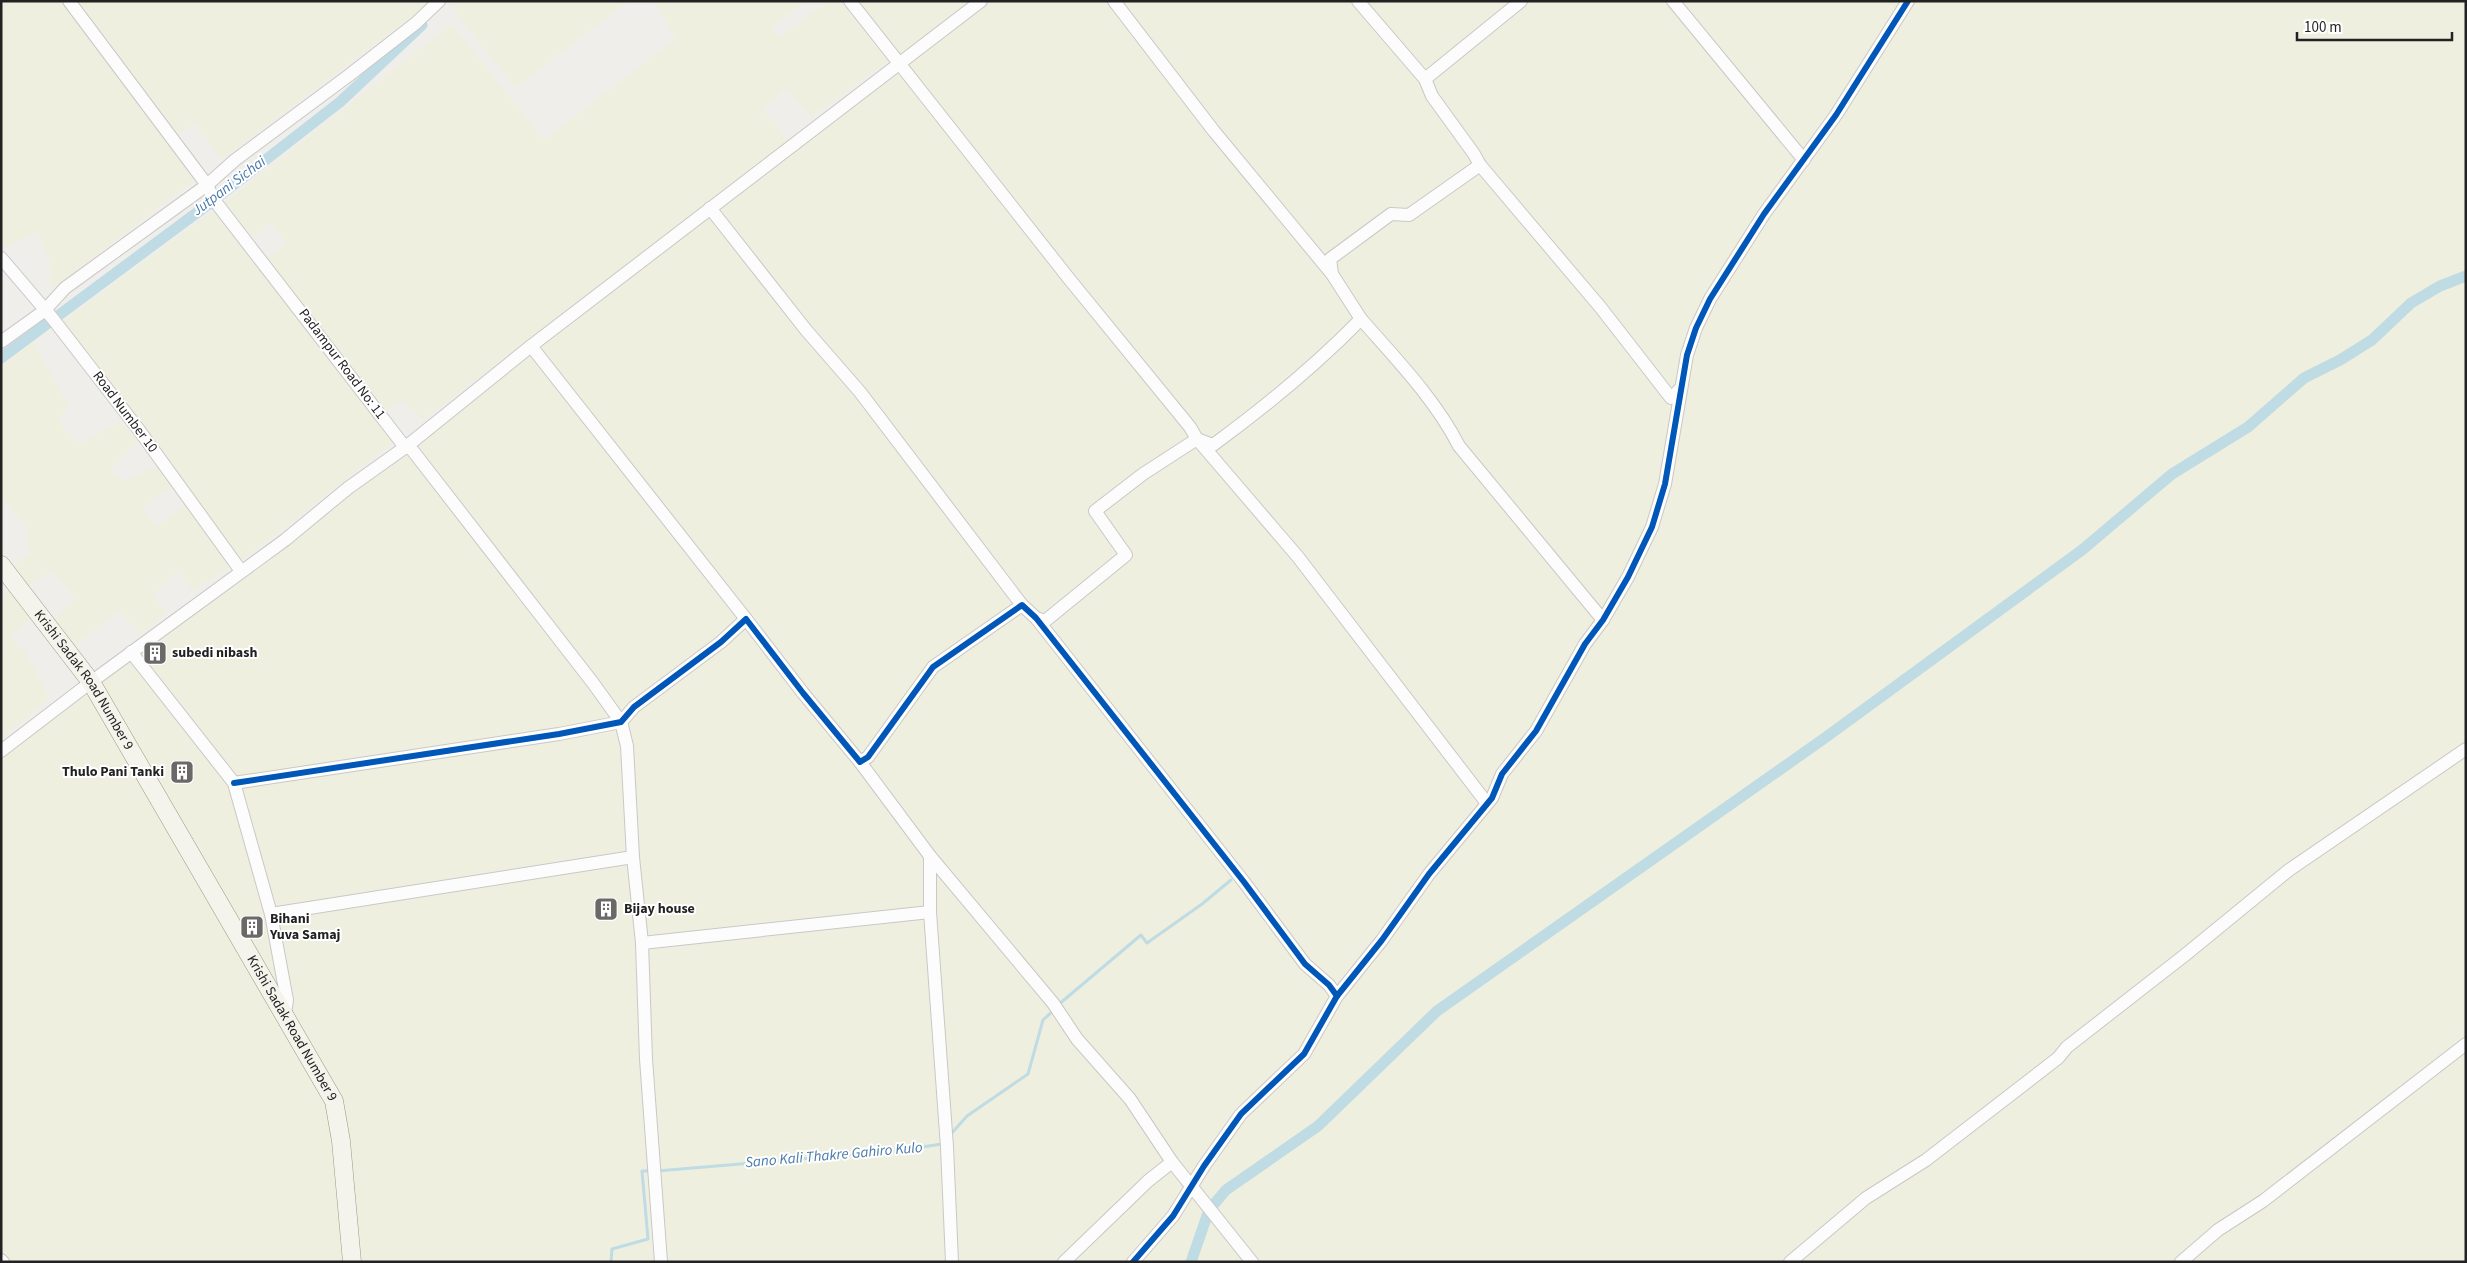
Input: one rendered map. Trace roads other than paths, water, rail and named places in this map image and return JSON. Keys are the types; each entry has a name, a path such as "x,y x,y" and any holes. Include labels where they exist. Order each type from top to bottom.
{"street":[{"name":"Padampur Road No: 11","path":"69,1 208,185 214,200 401,442 407,446 587,675 621,722"},
{"path":"1,342 44,311 65,288 208,185 235,160 348,76 416,23 440,1"},
{"path":"850,1 899,65 1190,427 1197,439 1298,558 1486,802"},
{"path":"1,751 407,446 531,346 981,1"},
{"path":"1114,1 1213,130 1332,274 1361,319 1400,363 1448,425 1459,446 1510,505 1603,620"},
{"path":"1358,1 1425,79 1432,96 1480,165 1602,308 1671,398 1680,389"},
{"path":"1425,79 1521,1"},
{"path":"1673,1 1804,160"},
{"path":"1133,1262 1173,1216 1190,1185 1241,1114 1304,1054 1337,996 1486,802 1492,798 1502,774 1536,731 1585,644 1603,620 1628,577 1652,527 1665,484 1680,389 1690,346 1710,299 1764,214 1864,74 1908,1"},
{"path":"1332,274 1330,259 1391,214 1409,215 1480,165"},
{"path":"710,208 806,330 860,392 1022,605 1036,618 1244,882 1305,964 1329,985 1337,996"},
{"name":"Road Number 10","path":"1,258 44,311 53,319 139,430 241,571"},
{"path":"1197,439 1213,445 1243,423 1340,341 1361,319"},
{"path":"531,346 803,693 860,762 930,856 1053,1003 1077,1039 1130,1099 1161,1149 1202,1202 1221,1221 1252,1262"},
{"path":"1036,618 1045,621 1126,555 1095,511 1143,474 1197,439"},
{"name":"Krishi Sadak Road Number 9","path":"1,565 91,682 334,1101 341,1141 352,1262"},
{"path":"860,762 868,757 932,667 1022,605"},
{"path":"234,783 559,734 621,722 634,707 721,642 746,619"},
{"path":"131,652 234,783 271,914 287,1000 285,1014"},
{"path":"621,722 627,746 632,857 642,943 646,1060 661,1262"},
{"path":"1790,1262 1866,1198 1926,1160 2058,1058 2067,1047 2185,955 2289,870 2466,749"},
{"path":"930,856 930,912 946,1128 952,1262"},
{"path":"271,914 632,857"},
{"path":"642,943 930,912"},
{"path":"2181,1262 2218,1230 2263,1200 2466,1044"},
{"path":"1064,1262 1171,1161"}],"waterway":[{"name":"Jutpani Sichai","path":"1,358 214,200 340,102 422,25"},
{"path":"1191,1262 1209,1210 1226,1190 1318,1126 1437,1011 1822,740 2082,550 2172,474 2248,427 2304,378 2340,360 2372,340 2411,303 2440,286 2466,276"},
{"name":"Sano Kali Thakre Gahiro Kulo","path":"1058,1005 1141,935 1147,943 1202,904 1231,880"},
{"name":"Sano Kali Thakre Gahiro Kulo","path":"951,1134 967,1116 1028,1074 1043,1020 1054,1010"},
{"name":"Sano Kali Thakre Gahiro Kulo","path":"657,1171 895,1151 942,1144 944,1142"},
{"name":"Sano Kali Thakre Gahiro Kulo","path":"611,1262 612,1249 648,1239 642,1171 651,1171"}],"place":[{"name":"subedi nibash","path":"155,653"},
{"name":"Thulo Pani Tanki","path":"182,772"},
{"name":"Bijay house","path":"606,909"},
{"name":"Bihani Yuva Samaj","path":"252,927"}]}
